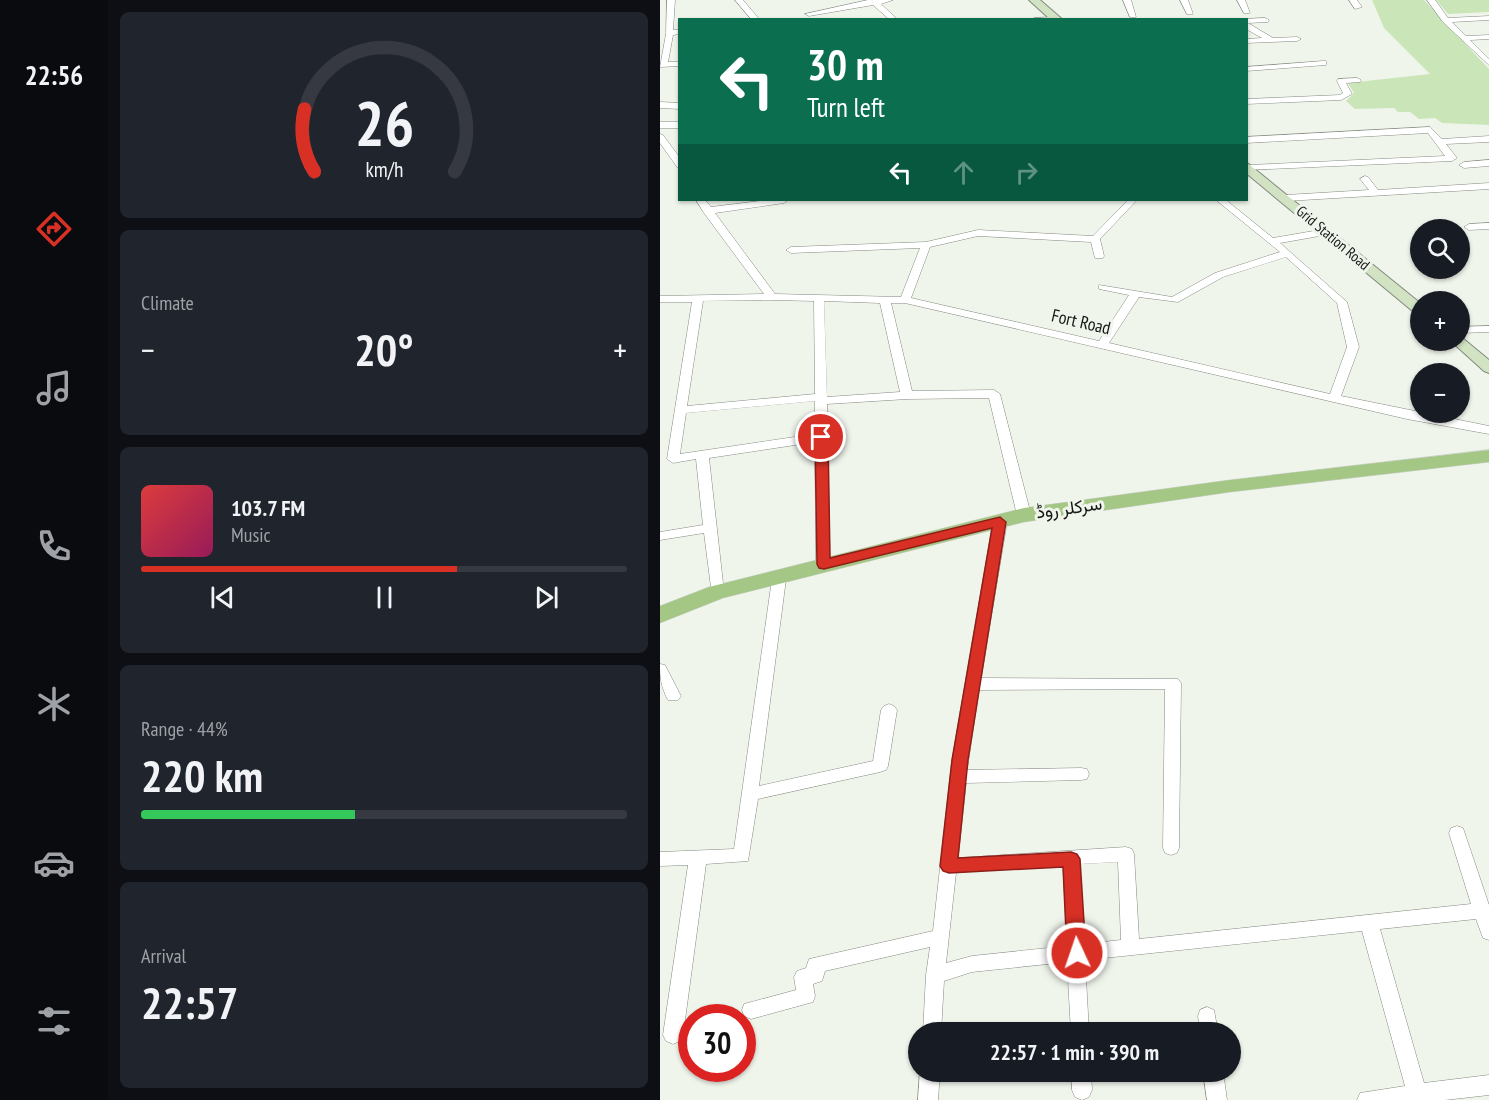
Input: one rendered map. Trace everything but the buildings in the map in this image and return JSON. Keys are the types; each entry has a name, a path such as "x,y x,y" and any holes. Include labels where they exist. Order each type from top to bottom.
{"main road":[{"path":"1034,0 1056,18"},
{"name":"Grid Station Road","path":"1248,167 1410,302"},
{"path":"1470,351 1489,368"},
{"name":"سرکلر روڈ","path":"660,615 717,592 779,579 824,564 1024,515 1230,486 1489,456"}],"street":[{"path":"670,0 670,33 662,65 678,64"},
{"path":"739,0 755,18"},
{"path":"809,14 889,0"},
{"path":"1127,0 1133,15"},
{"path":"1184,0 1190,12"},
{"path":"1241,0 1247,11"},
{"path":"1431,0 1446,20 1489,63"},
{"path":"873,1 893,18"},
{"path":"1446,20 1489,18"},
{"path":"1248,23 1265,20"},
{"path":"1248,24 1272,40"},
{"path":"660,33 678,32"},
{"path":"1466,38 1489,37"},
{"path":"1248,41 1297,39"},
{"path":"1248,69 1323,63"},
{"path":"1248,102 1341,97 1348,94 1341,81 1357,80"},
{"path":"660,105 678,106"},
{"path":"660,125 678,125"},
{"path":"1248,140 1430,130 1452,158 1248,167"},
{"path":"660,137 678,162"},
{"path":"1439,142 1489,139"},
{"path":"1464,165 1489,163"},
{"path":"1365,179 1376,193"},
{"path":"1286,198 1489,186"},
{"path":"702,201 772,297"},
{"path":"707,211 777,201"},
{"path":"790,250 926,245 978,233 1095,239 1132,201"},
{"path":"1222,201 1288,253 1342,302 1353,348 1334,398"},
{"path":"1470,227 1489,226"},
{"path":"1271,241 1324,232"},
{"path":"1095,239 1099,256"},
{"path":"905,300 926,245"},
{"path":"1103,287 1174,300 1219,275 1288,253"},
{"path":"1102,345 1136,293"},
{"name":"Fort Road","path":"660,299 772,297 905,300 1334,398 1489,430"},
{"path":"698,298 673,459 821,437"},
{"path":"819,298 824,564"},
{"path":"885,299 907,395"},
{"path":"1470,330 1489,329"},
{"path":"682,410 821,399 994,393 1024,515"},
{"path":"702,455 717,592"},
{"path":"932,1022 934,975 941,937 958,777 1000,522"},
{"path":"660,536 709,528"},
{"path":"660,859 742,856 779,579"},
{"path":"660,669 673,696"},
{"path":"973,684 1173,683 1171,848"},
{"path":"751,794 880,766 889,710"},
{"path":"958,777 1081,774"},
{"path":"1457,833 1489,932"},
{"path":"949,866 1126,854 1130,947"},
{"path":"673,1035 698,858"},
{"path":"1071,859 1080,1022"},
{"path":"934,975 972,964 1482,911"},
{"path":"1369,923 1417,1092"},
{"path":"756,1009 806,996 803,977 816,975 815,965 941,937"},
{"path":"928,1100 929,1082"},
{"path":"1214,1082 1216,1100"},
{"path":"1367,1100 1417,1092 1489,1085"}],"green space":[{"path":"1372,0 1424,0 1489,69 1489,125 1442,123 1435,118 1419,119 1410,112 1398,112 1394,108 1355,109 1346,101 1354,93 1348,83 1430,74 1384,28"},
{"path":"1436,0 1489,0 1489,12 1448,14"}],"route":[{"path":"821,437 824,564 1000,522 960,760 949,866 1071,859 1077,953"}]}
